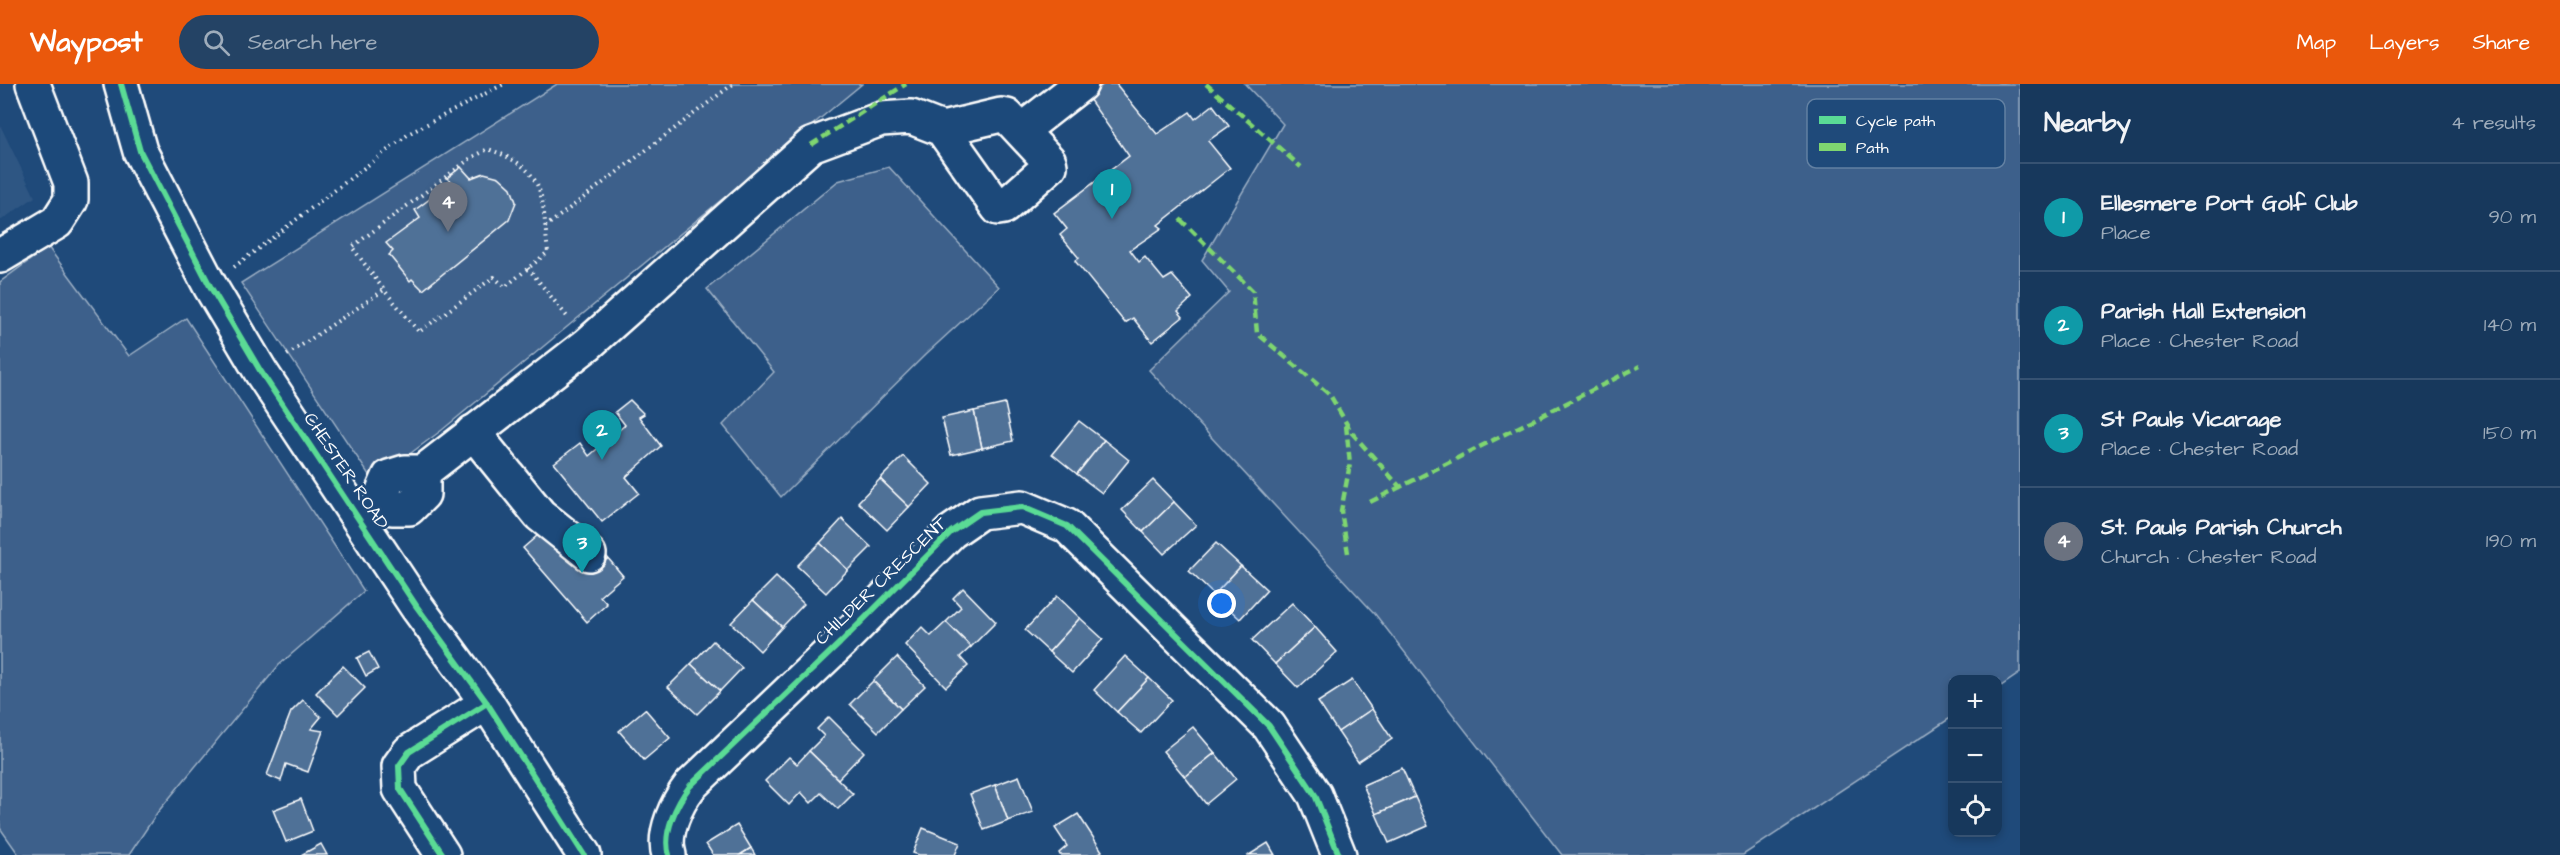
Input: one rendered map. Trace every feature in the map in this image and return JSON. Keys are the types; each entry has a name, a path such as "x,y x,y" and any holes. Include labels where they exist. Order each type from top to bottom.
{"street":[{"path":"0,256 57,222 71,200 71,183 33,84"},
{"name":"CHESTER ROAD","path":"121,84 140,151 210,286 261,372 372,512 417,607 487,703 584,855"},
{"path":"1022,130 1081,84"},
{"path":"372,512 389,477 405,472 423,472 588,344 810,145 881,119 911,117 942,129 998,208 1004,207 1050,166 1049,161 1007,116 1001,115 942,129"},
{"path":"473,432 540,514 589,554"},
{"name":"CHILDER CRESCENT","path":"669,855 667,849 670,829 678,802 690,786 840,643 951,532 980,512 1022,507 1067,526 1269,726 1316,795 1339,855"},
{"path":"443,855 400,789 399,766 409,752 487,703"}],"path":[{"path":"210,286 410,133 504,84"},
{"path":"545,227 733,84"},
{"path":"488,149 510,157 530,171 539,185 548,252 528,268 505,287 494,277 418,332 352,247 471,158 488,149"},
{"path":"528,268 588,344"},
{"path":"261,372 384,290"}],"shaded area":[{"path":"557,84 862,84 442,430 373,481 241,283"},
{"path":"1245,84 2020,84 2020,673 2002,685 2002,675 1948,675 1948,720 1743,855 1562,855 1375,614 1149,370 1229,292 1202,260 1283,124"},
{"path":"0,125 35,197 0,221"},
{"path":"889,167 999,287 926,354 781,497 723,425 774,372 707,289 838,181"},
{"path":"48,247 129,356 186,318 364,591 279,665 157,813 129,855 19,855 0,828 0,282"}],"building":[{"path":"1104,84 1116,84 1157,134 1190,112 1195,119 1213,105 1229,126 1208,141 1230,168 1158,225 1162,228 1130,250 1139,262 1145,257 1164,280 1172,275 1192,298 1178,311 1183,317 1152,342 1133,318 1125,323 1075,261 1079,258 1060,235 1067,229 1054,213 1129,156 1087,96"},
{"path":"461,167 471,178 484,173 499,177 511,188 516,202 509,220 423,290 412,279 410,281 389,255 393,251 386,243 420,218 415,210 442,190 448,197 458,189 447,178"},
{"path":"630,400 644,414 639,417 661,446 626,477 639,493 602,522 554,463 580,443 589,456 625,425 615,412"},
{"path":"1005,404 1013,441 982,448 974,411"},
{"path":"974,411 982,448 951,455 942,418"},
{"path":"1079,421 1104,440 1077,474 1052,454"},
{"path":"1104,440 1129,460 1102,493 1077,474"},
{"path":"903,456 931,484 909,507 880,479"},
{"path":"880,479 909,507 887,530 858,502"},
{"path":"1153,480 1174,502 1143,532 1122,510"},
{"path":"1174,502 1196,525 1164,554 1143,532"},
{"path":"842,519 871,547 848,570 820,543"},
{"path":"545,529 581,570 602,551 623,576 600,596 607,604 587,622 523,548"},
{"path":"820,543 848,570 826,593 797,566"},
{"path":"1216,543 1241,566 1214,595 1189,571"},
{"path":"1241,566 1267,590 1240,619 1214,595"},
{"path":"776,577 804,604 782,627 753,600"},
{"path":"963,588 996,622 971,647 946,622 961,607 953,598"},
{"path":"1057,596 1080,618 1049,652 1025,630"},
{"path":"753,600 782,627 760,651 731,623"},
{"path":"1292,603 1315,627 1275,664 1252,640"},
{"path":"1080,618 1103,639 1072,673 1049,652"},
{"path":"946,622 971,647 960,657 968,666 946,687 905,645 922,627 931,636"},
{"path":"1315,627 1337,652 1298,688 1275,664"},
{"path":"713,641 742,668 720,691 691,664"},
{"path":"369,652 378,669 366,676 357,658"},
{"path":"1125,656 1149,678 1117,712 1094,690"},
{"path":"897,657 925,686 901,709 873,681"},
{"path":"691,664 720,691 697,714 668,687"},
{"path":"343,666 365,688 338,715 316,693"},
{"path":"1149,678 1172,700 1141,733 1117,712"},
{"path":"1352,680 1372,709 1338,732 1318,702"},
{"path":"873,681 901,709 878,732 850,704"},
{"path":"303,700 321,717 311,729 323,731 308,772 286,764 281,781 267,775 291,712"},
{"path":"645,709 670,738 644,760 619,731"},
{"path":"1372,709 1392,739 1358,762 1338,732"},
{"path":"829,717 864,752 838,779 809,751 824,736 817,729"},
{"path":"1193,727 1215,753 1185,777 1163,751"},
{"path":"809,751 853,794 838,809 821,793 811,803 801,792 789,805 765,781 789,757 797,764"},
{"path":"1215,753 1236,779 1206,804 1185,777"},
{"path":"1402,768 1415,797 1376,814 1363,785"},
{"path":"1019,776 1033,812 1008,821 995,785"},
{"path":"995,785 1008,821 984,830 970,794"},
{"path":"1415,797 1428,826 1389,843 1376,814"},
{"path":"301,799 313,831 286,842 273,810"},
{"path":"1078,814 1102,851 1096,855 1060,855 1059,853 1067,846 1055,828"},
{"path":"737,825 751,848 740,855 713,855 706,844"},
{"path":"923,828 960,843 955,855 913,853"},
{"path":"1268,843 1275,855 1249,855"},
{"path":"321,844 327,855 301,855"},
{"path":"751,848 755,855 740,855"}],"marked path":[{"path":"811,145 906,84"},
{"path":"1206,84 1301,167"},
{"path":"1180,219 1253,291 1257,333 1330,395 1352,433 1400,487 1640,366"},
{"path":"1346,425 1350,464 1341,511 1348,553"},
{"path":"1370,502 1400,487"}],"cycle path":[{"path":"121,84 140,151 210,286 261,372 417,607 487,703 584,855"},
{"path":"669,855 667,846 669,828 680,801 690,786 840,643 951,532 980,512 1022,507 1067,526 1269,726 1315,795 1339,855"},
{"path":"443,855 400,789 399,766 409,752 487,703"}],"place":[{"name":"Ellesmere Port Golf Club","path":"1112,219"},
{"name":"St. Pauls Parish Church","path":"448,232"},
{"name":"Parish Hall Extension","path":"602,460"},
{"name":"St Pauls Vicarage","path":"582,573"}]}
